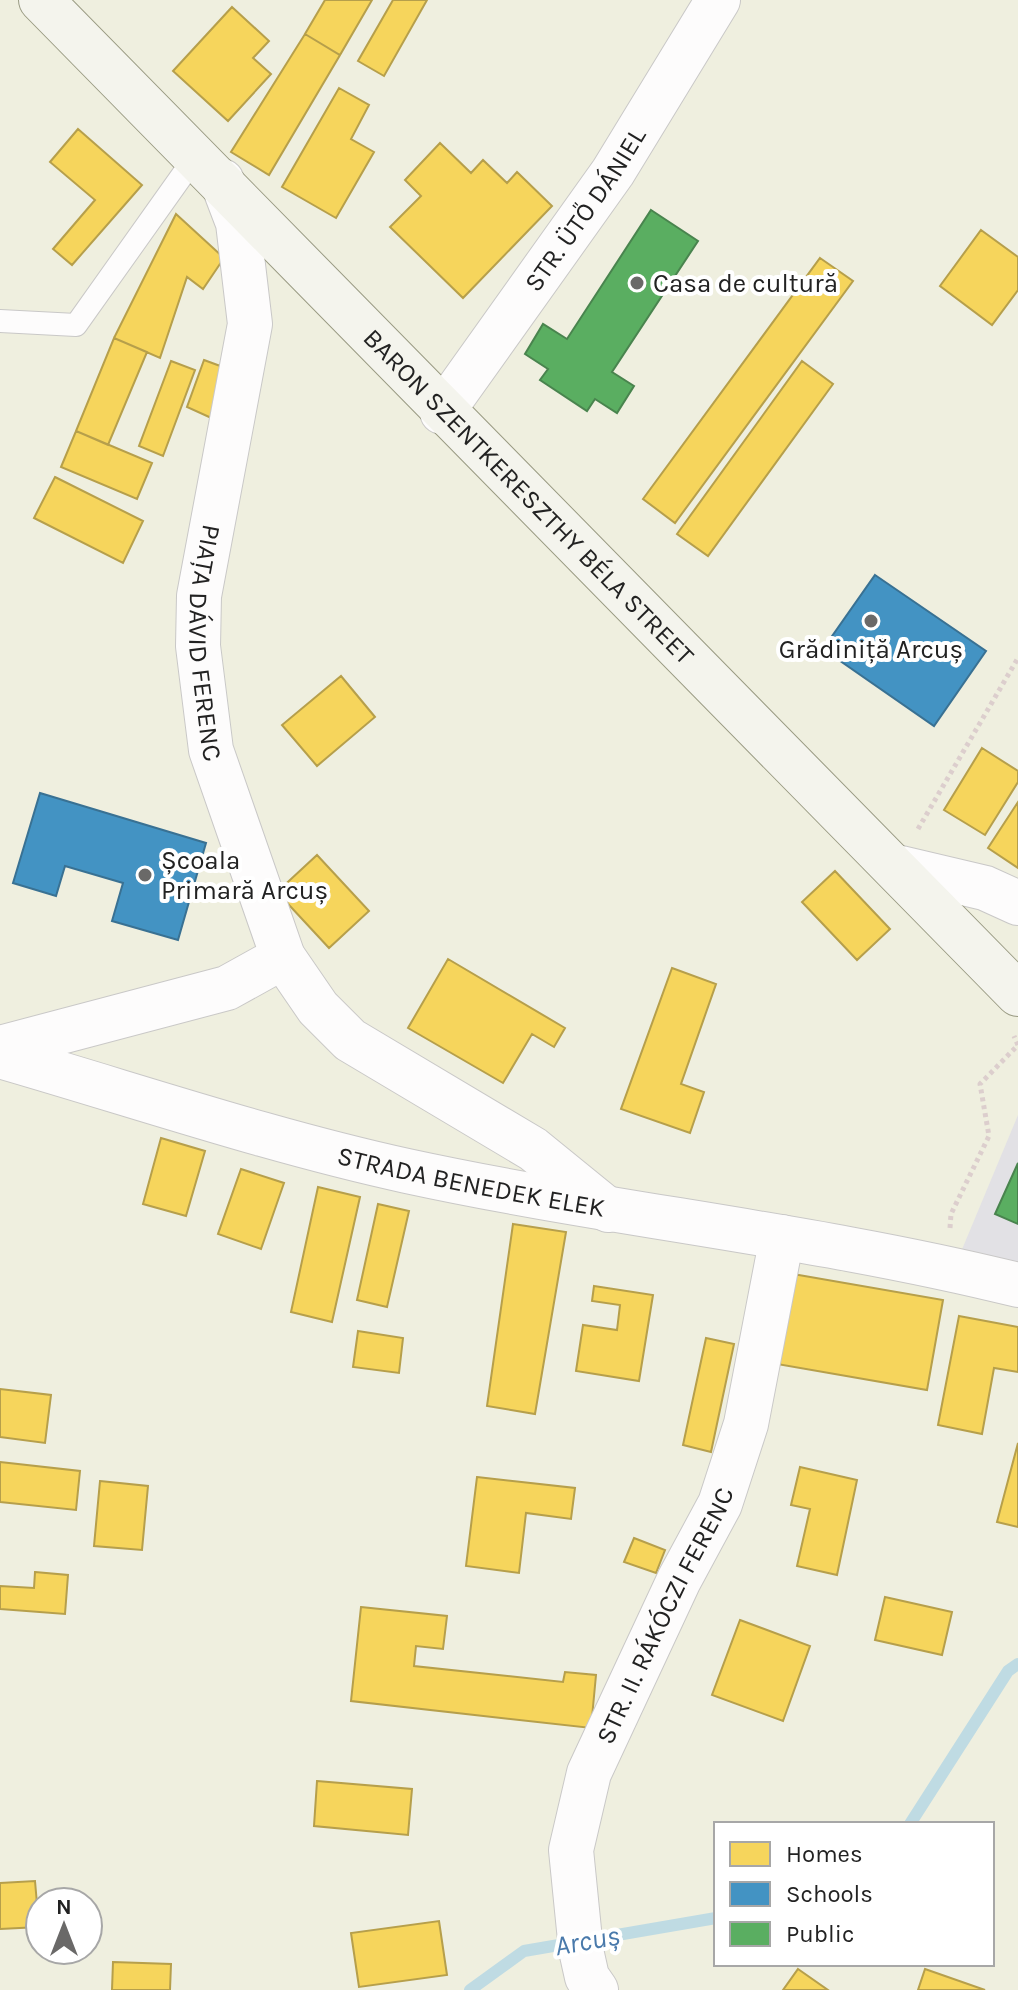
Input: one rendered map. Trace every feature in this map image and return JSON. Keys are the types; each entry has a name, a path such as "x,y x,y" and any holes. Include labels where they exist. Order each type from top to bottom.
{"street":[{"name":"BARON SZENTKERESZTHY BÉLA STREET","path":"41,0 209,169 442,412 896,867 1014,1009"},
{"name":"STR. ÜTŐ DÁNIEL","path":"442,412 613,172 718,0"},
{"name":"PIAȚA DÁVID FERENC","path":"209,169 238,223 250,324 199,596 198,646 211,750 283,957 318,1008 350,1040 533,1149 608,1210"},
{"path":"896,867 985,888 1018,903"},
{"path":"0,1048 227,988 283,957"},
{"name":"STRADA BENEDEK ELEK","path":"0,1056 404,1171 608,1210 782,1237 1018,1285"},
{"name":"STR. II. RÁKÓCZI FERENC","path":"596,1990 587,1977 580,1940 571,1850 589,1773 679,1580 720,1504 746,1424 782,1237"}],"lane":[{"path":"0,321 76,325 209,169"}],"path":[{"path":"896,867 1018,658"},
{"path":"951,1269 951,1214 989,1136 980,1084 1018,1045 1014,1009"}],"green space":[{"path":"0,0 1018,0 1018,1990 0,1990"}],"shaded area":[{"path":"1018,1115 1018,1275 958,1259"}],"building: Homes":[{"path":"325,0 372,0 340,55 305,34"},
{"path":"393,0 427,0 384,76 358,61"},
{"path":"232,7 269,41 253,58 271,74 228,121 173,71"},
{"path":"305,34 340,55 269,175 231,152"},
{"path":"339,88 369,105 351,139 374,152 336,218 282,187"},
{"path":"78,129 142,185 72,265 53,249 95,200 50,162"},
{"path":"440,143 471,173 483,160 507,183 517,172 552,206 463,298 390,227 421,196 405,180"},
{"path":"176,214 224,258 203,289 187,277 160,358 114,338"},
{"path":"981,230 1018,257 1018,290 992,325 940,286"},
{"path":"820,258 853,281 675,523 643,499"},
{"path":"114,338 147,352 108,445 76,431"},
{"path":"204,360 231,370 218,421 187,407"},
{"path":"171,361 195,370 163,456 139,446"},
{"path":"802,361 833,384 708,556 677,534"},
{"path":"76,431 152,463 137,499 61,467"},
{"path":"55,477 143,521 123,563 34,518"},
{"path":"341,676 375,717 317,766 282,725"},
{"path":"982,748 1018,771 1018,782 985,835 944,810"},
{"path":"1018,802 1018,868 988,848"},
{"path":"317,855 369,911 329,948 277,892"},
{"path":"835,871 890,929 857,960 802,902"},
{"path":"448,959 565,1028 554,1047 532,1034 503,1083 408,1028"},
{"path":"672,968 716,984 681,1084 704,1092 690,1133 621,1109"},
{"path":"161,1138 205,1151 186,1216 143,1204"},
{"path":"241,1169 284,1183 261,1249 218,1234"},
{"path":"318,1187 360,1197 332,1322 291,1312"},
{"path":"378,1204 409,1211 387,1307 357,1300"},
{"path":"513,1224 566,1232 535,1414 487,1406"},
{"path":"793,1274 943,1300 927,1390 777,1364"},
{"path":"594,1286 653,1295 639,1381 576,1371 583,1325 617,1330 620,1305 592,1301"},
{"path":"959,1316 1018,1327 1018,1372 994,1368 982,1434 938,1425"},
{"path":"358,1331 403,1338 399,1373 353,1367"},
{"path":"706,1338 734,1344 711,1452 683,1445"},
{"path":"0,1389 51,1395 45,1443 0,1437"},
{"path":"1018,1443 1018,1527 997,1522"},
{"path":"0,1462 80,1471 76,1510 0,1502"},
{"path":"800,1467 857,1480 837,1575 797,1566 810,1509 791,1505"},
{"path":"477,1477 575,1488 571,1519 526,1513 519,1573 466,1566"},
{"path":"100,1481 148,1486 142,1550 94,1546"},
{"path":"634,1538 665,1550 656,1573 624,1562"},
{"path":"35,1572 68,1575 65,1614 0,1609 0,1586 34,1588"},
{"path":"885,1597 952,1612 942,1655 875,1640"},
{"path":"361,1607 447,1616 443,1649 416,1646 414,1666 563,1682 565,1672 596,1675 591,1728 351,1701"},
{"path":"740,1620 810,1646 783,1721 712,1695"},
{"path":"317,1781 412,1789 408,1835 314,1826"},
{"path":"35,1881 35,1886 24,1886 24,1928 0,1929 0,1883"},
{"path":"439,1921 447,1975 359,1987 351,1933"},
{"path":"113,1962 171,1964 170,1990 112,1990"},
{"path":"798,1969 828,1990 783,1990"},
{"path":"925,1969 985,1990 918,1990"}],"building: Schools":[{"path":"875,575 986,651 934,726 823,649"},
{"name":"Școala Primară Arcuș","path":"40,793 206,843 178,940 112,921 123,883 65,866 56,896 13,883"}],"building: Public":[{"name":"Casa de cultură","path":"651,210 698,241 612,372 634,386 617,413 595,399 587,411 540,380 548,369 525,354 543,324 567,339"},
{"path":"1018,1163 1018,1224 995,1214"}],"waterway":[{"name":"Arcuș","path":"911,1822 1008,1671 1018,1664"},
{"name":"Arcuș","path":"470,1990 524,1951 714,1918"}],"place":[{"name":"Casa de cultură","path":"637,283"},
{"name":"Grădiniță Arcuș","path":"871,621"},
{"name":"Școala Primară Arcuș","path":"145,875"}]}
